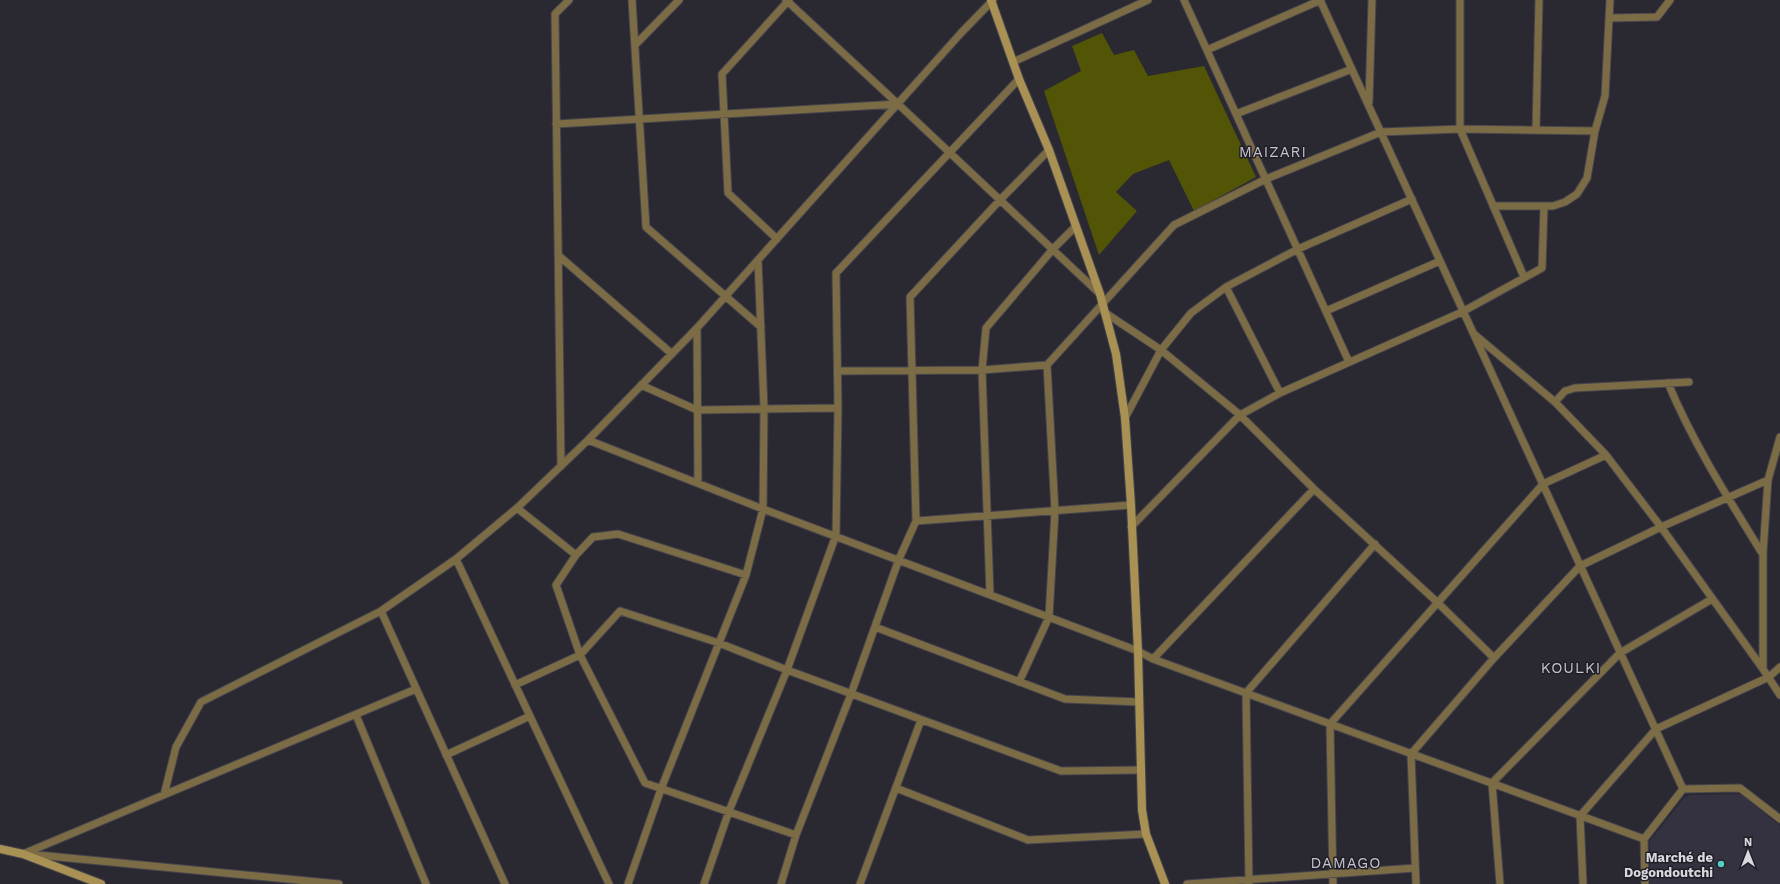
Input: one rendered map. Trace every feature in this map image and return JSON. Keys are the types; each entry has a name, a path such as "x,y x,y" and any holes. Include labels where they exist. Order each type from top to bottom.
{"main road":[{"path":"992,0 1019,79 1049,150 1100,294 1116,354 1125,418 1131,505 1138,651 1138,702 1142,810 1146,834 1165,884"},
{"path":"0,849 23,854 101,884"}],"street":[{"path":"562,466 555,14 569,0"},
{"path":"632,0 636,44 646,227 761,327"},
{"path":"636,44 679,0"},
{"path":"164,795 176,747 201,702 381,611 456,559 517,508 588,440 697,328 992,0"},
{"path":"1013,62 1148,0"},
{"path":"1184,0 1349,362"},
{"path":"1206,50 1321,0 1412,198 1462,312 1474,333 1683,789"},
{"path":"1368,105 1372,0"},
{"path":"1460,0 1460,129 1524,277"},
{"path":"1536,129 1539,0"},
{"path":"1494,206 1544,206 1565,202 1577,194 1587,178 1595,131 1605,96 1610,0"},
{"path":"1610,18 1657,17 1670,0"},
{"path":"777,238 728,193 722,74 787,1 1100,294"},
{"path":"1236,114 1352,69"},
{"path":"704,884 729,811 787,670 836,535 838,371 836,272 948,152 1019,79"},
{"path":"556,124 898,104"},
{"path":"838,371 982,370 1047,365 1174,225 1266,179 1381,132 1460,129 1595,131"},
{"path":"781,884 796,835 851,694 899,559 916,521 910,297 1000,200 1049,150"},
{"path":"1125,418 1162,350 1191,313 1226,287 1298,249 1412,198"},
{"path":"1131,527 1240,415 1280,393 1462,312 1542,268 1544,206"},
{"path":"990,594 982,370 986,328 1053,249 1076,226"},
{"path":"558,254 672,354"},
{"path":"628,884 661,789 746,575 763,509 764,408 758,260"},
{"path":"1326,311 1440,261"},
{"path":"1226,287 1280,393"},
{"path":"1104,312 1162,350 1240,415 1314,489 1437,602 1494,658"},
{"path":"697,328 698,482"},
{"path":"1474,333 1555,402 1606,455 1661,527 1763,668 1780,696"},
{"path":"1019,682 1049,617 1055,511 1047,365"},
{"path":"1555,402 1565,391 1575,388 1689,382"},
{"path":"1668,383 1683,418 1727,497 1762,553"},
{"path":"642,385 697,410 838,408"},
{"path":"1763,668 1762,553 1768,480 1780,437"},
{"path":"588,440 698,482 763,509 836,535 1138,651 1154,659 1644,839"},
{"path":"1333,884 1330,724 1543,484 1606,455"},
{"path":"1416,884 1411,754 1494,658 1580,566 1661,527 1768,480"},
{"path":"1154,659 1314,489"},
{"path":"916,521 988,517 1131,505"},
{"path":"517,508 576,555"},
{"path":"746,575 618,534 593,537 576,555 556,585 580,655 645,782 661,789 796,835"},
{"path":"1249,881 1246,693 1375,544"},
{"path":"456,559 609,884"},
{"path":"1500,884 1492,783 1620,652 1712,598"},
{"path":"381,611 505,884"},
{"path":"516,685 580,655 620,611 718,643 851,694 1061,771 1141,770"},
{"path":"875,627 1065,699 1138,702"},
{"path":"1584,884 1580,816 1656,729 1769,677 1780,667"},
{"path":"23,854 416,690"},
{"path":"356,715 426,884"},
{"path":"446,755 530,716"},
{"path":"860,884 921,720"},
{"path":"896,788 1028,840 1146,834"},
{"path":"1683,789 1740,788 1780,819"},
{"path":"1645,884 1644,839 1683,789"},
{"path":"23,854 339,884"},
{"path":"1187,884 1249,881 1415,868"}],"shaded area":[{"path":"1102,33 1114,55 1134,50 1148,76 1204,66 1256,177 1194,211 1169,160 1133,174 1116,192 1137,211 1099,255 1044,91 1081,71 1072,46"},
{"path":"1741,794 1780,826 1780,884 1650,884 1650,841 1684,798 1690,795"}],"place":[{"name":"Marché de Dogondoutchi","path":"1721,864"}],"district":[{"name":"MAIZARI","path":"1273,152"},
{"name":"KOULKI","path":"1571,668"},
{"name":"DAMAGO","path":"1346,863"}]}
